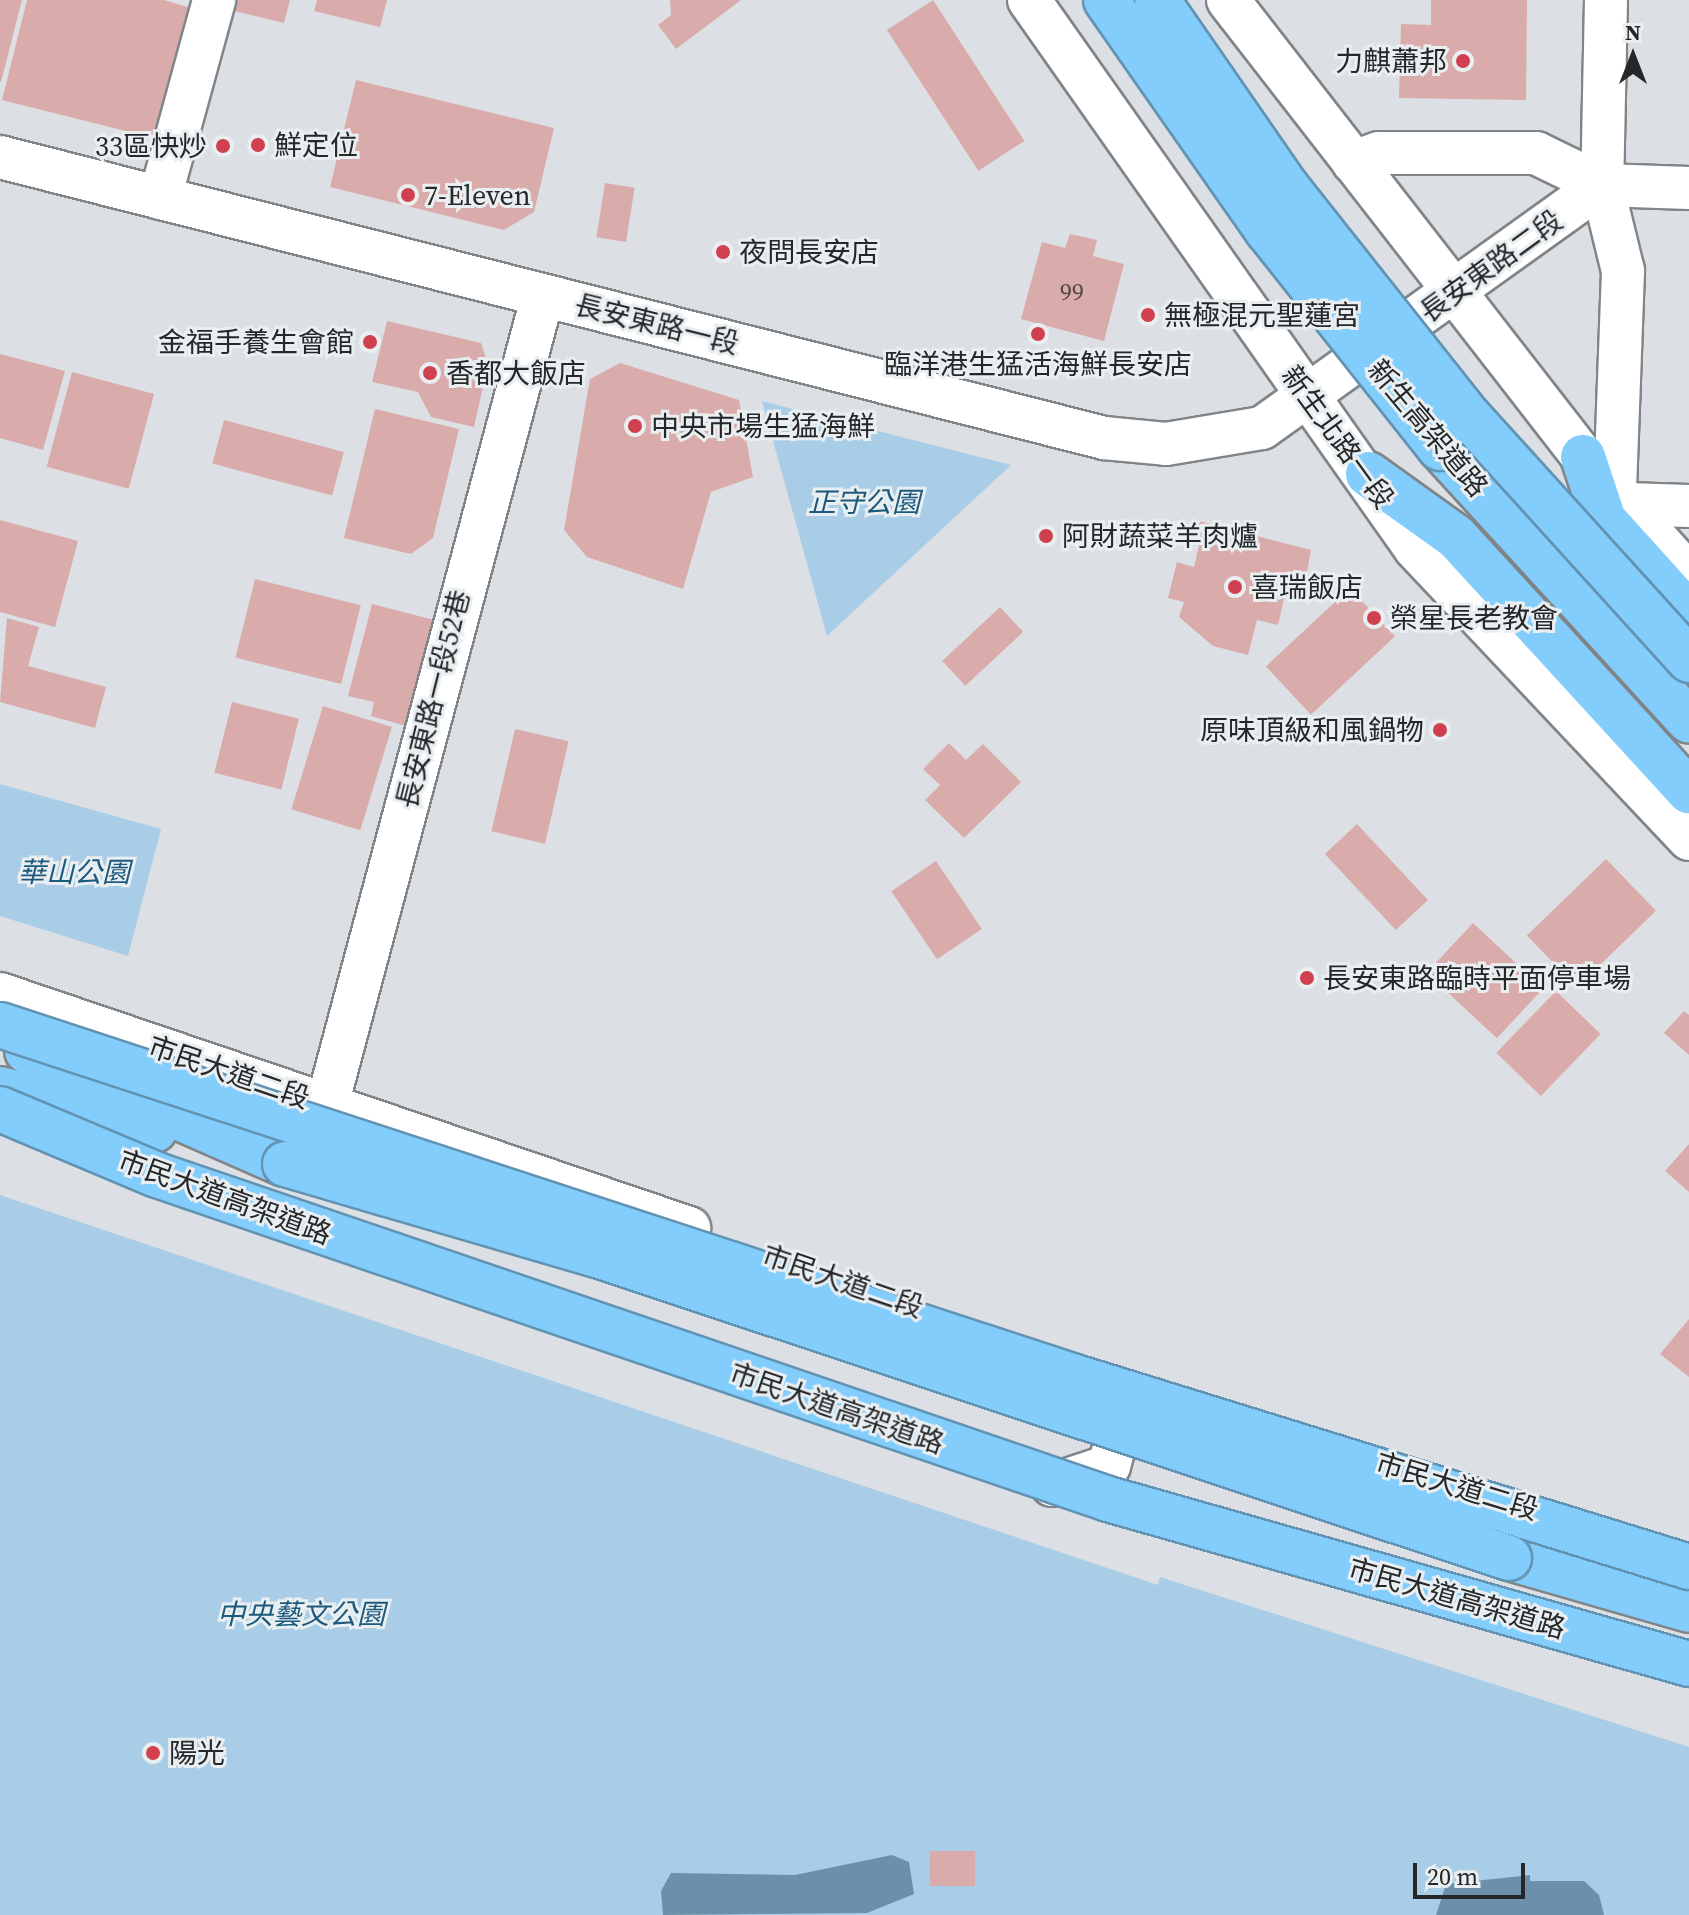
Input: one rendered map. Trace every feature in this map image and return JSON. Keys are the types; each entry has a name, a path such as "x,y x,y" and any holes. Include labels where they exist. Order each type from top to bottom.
{"highway":[{"name":"新生高架道路","path":"1106,0 1259,219 1440,448 1689,721"},
{"name":"新生高架道路","path":"1157,0 1288,189 1469,417 1689,660"},
{"path":"1583,457 1604,520 1689,614"},
{"path":"1368,474 1456,537 1689,791"},
{"path":"0,1025 1075,1377 1689,1567"},
{"path":"0,1039 285,1164"},
{"path":"0,1089 285,1164 597,1255 1689,1610"},
{"name":"市民大道高架道路","path":"0,1109 157,1175 1108,1499 1689,1664"}],"street":[{"path":"160,198 214,0"},
{"name":"新生北路一段","path":"1029,0 1308,397 1368,474 1415,548 1689,839"},
{"path":"1228,0 1353,162 1459,289 1583,457 1689,575"},
{"path":"1606,0 1602,185 1623,271 1621,497"},
{"path":"1353,162 1379,153 1536,153 1602,185 1689,188"},
{"name":"長安東路一段","path":"0,157 1133,443 1243,434 1308,397"},
{"name":"長安東路二段","path":"1308,397 1602,185"},
{"name":"長安東路一段52巷","path":"327,1105 543,295"},
{"path":"1621,497 1689,506"},
{"name":"市民大道二段","path":"0,994 1089,1365 1689,1557"},
{"path":"0,1123 326,1243 1052,1485 1689,1682"},
{"path":"1052,1485 1109,1466 1126,1404 1089,1365"},
{"path":"1147,1516 1120,1487 1143,1404 1189,1398"}],"green space":[{"name":"正守公園","path":"762,401 847,423 1011,465 827,636"},
{"name":"華山公園","path":"0,784 161,829 128,956 0,916"},
{"name":"中央藝文公園","path":"0,1195 1158,1585 1160,1577 1689,1747 1689,1915 0,1915"}],"shaded area":[{"path":"892,1855 909,1862 914,1894 867,1913 663,1915 661,1891 671,1873 795,1875"},
{"path":"1530,1875 1530,1881 1584,1881 1599,1895 1604,1915 1436,1915 1446,1884"}],"building":[{"path":"0,0 22,0 1,82 0,81"},
{"path":"27,0 164,0 191,8 158,139 2,100"},
{"path":"237,0 290,0 284,23 234,11"},
{"path":"317,0 387,0 380,27 314,11"},
{"path":"670,0 741,0 676,49 658,25 671,15"},
{"path":"933,0 1024,141 978,171 887,30"},
{"name":"力麒蕭邦","path":"1431,0 1527,0 1526,100 1399,98 1401,24 1431,25"},
{"path":"356,80 554,128 534,212 504,230 330,187"},
{"path":"605,183 635,188 626,242 596,237"},
{"path":"1070,234 1097,240 1093,256 1124,264 1104,341 1021,319 1042,242 1065,248"},
{"name":"香都大飯店","path":"387,321 481,343 488,364 474,427 431,417 418,392 372,382"},
{"path":"0,354 65,371 43,450 0,438"},
{"path":"620,363 739,400 753,477 711,492 683,589 587,557 564,530 590,379"},
{"path":"72,372 154,394 129,489 47,467"},
{"path":"375,409 459,429 433,538 411,554 344,538"},
{"path":"224,420 344,452 332,496 212,463"},
{"path":"0,520 78,541 55,627 0,612"},
{"name":"喜瑞飯店","path":"1195,520 1311,550 1304,588 1298,597 1285,594 1278,625 1257,620 1248,655 1213,646 1179,617 1184,602 1168,598 1177,562 1194,567 1200,541 1188,538"},
{"path":"255,579 361,605 341,684 235,658"},
{"path":"1350,588 1395,636 1311,715 1266,666"},
{"path":"372,604 438,621 410,727 371,716 374,702 348,696"},
{"path":"1000,607 1023,632 965,686 942,661"},
{"path":"7,618 39,627 28,666 106,687 95,728 0,702"},
{"path":"232,702 299,719 281,790 214,773"},
{"path":"323,706 392,727 360,830 291,809"},
{"path":"515,729 569,741 545,844 491,831"},
{"path":"949,743 966,760 983,744 1021,782 964,838 925,800 940,785 923,769"},
{"path":"1357,824 1428,900 1396,930 1325,854"},
{"path":"1606,859 1656,911 1577,987 1527,935"},
{"path":"936,861 982,929 937,959 891,891"},
{"path":"1473,923 1543,988 1497,1038 1427,973"},
{"path":"1556,991 1601,1034 1541,1096 1496,1053"},
{"path":"1684,1011 1689,1015 1689,1055 1664,1033"},
{"path":"1689,1144 1689,1192 1665,1171"},
{"path":"1689,1319 1689,1377 1660,1354"},
{"path":"930,1851 975,1851 975,1886 930,1886"}],"place":[{"name":"力麒蕭邦","path":"1463,61"},
{"name":"鮮定位","path":"258,145"},
{"name":"33區快炒","path":"223,146"},
{"name":"7-Eleven","path":"408,195"},
{"name":"夜問長安店","path":"723,252"},
{"name":"無極混元聖蓮宮","path":"1148,315"},
{"name":"臨洋港生猛活海鮮長安店","path":"1038,334"},
{"name":"金福手養生會館","path":"370,342"},
{"name":"香都大飯店","path":"430,373"},
{"name":"中央市場生猛海鮮","path":"635,426"},
{"name":"阿財蔬菜羊肉爐","path":"1046,536"},
{"name":"喜瑞飯店","path":"1235,587"},
{"name":"榮星長老教會","path":"1374,618"},
{"name":"原味頂級和風鍋物","path":"1440,730"},
{"name":"長安東路臨時平面停車場","path":"1307,978"},
{"name":"陽光","path":"153,1753"}]}
